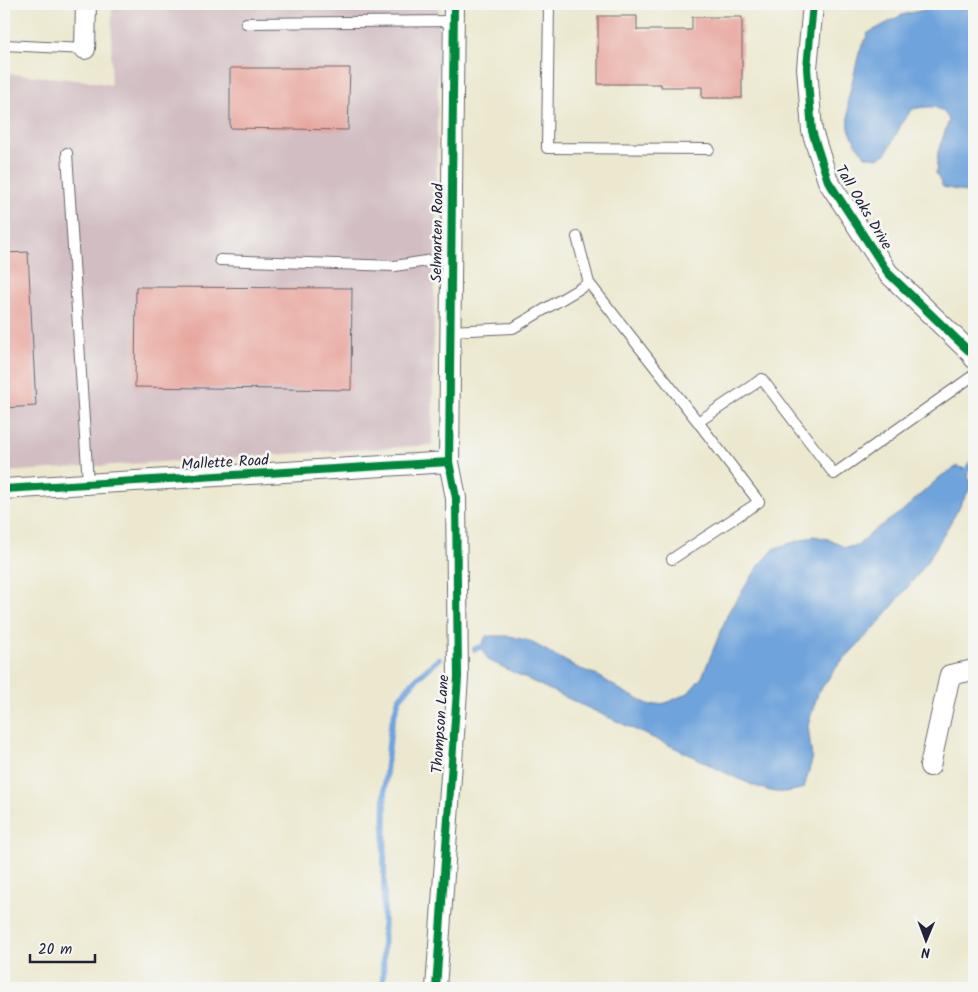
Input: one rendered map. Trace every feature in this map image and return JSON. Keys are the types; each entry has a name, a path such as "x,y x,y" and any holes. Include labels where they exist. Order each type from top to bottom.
{"street":[{"path":"85,49 86,4"},
{"name":"Tall Oaks Drive","path":"812,4 807,68 812,131 828,180 888,273 971,352 974,358"},
{"name":"Selmarten Road","path":"449,462 454,13"},
{"name":"Mallette Road","path":"4,489 449,462"},
{"name":"Thompson Lane","path":"436,988 458,677 456,498 449,462"},
{"path":"930,766 950,675 974,670"}],"lane":[{"path":"548,4 547,148 709,149"},
{"path":"246,23 454,13"},
{"path":"4,45 85,49"},
{"path":"68,153 88,484"},
{"path":"577,237 590,283 759,502 672,559"},
{"path":"220,260 395,266 451,257"},
{"path":"450,331 513,328 590,283"},
{"path":"698,422 762,379 834,474 974,375"}],"shaded area":[{"path":"112,4 439,4 432,445 4,472 4,73 111,85"}],"water":[{"path":"948,4 974,4 974,194 943,187 936,173 938,152 949,120 942,111 934,107 913,109 903,121 886,154 877,158 865,156 856,144 849,129 848,100 859,53 868,33 902,15"},
{"path":"958,466 967,470 971,487 937,546 920,572 877,625 839,664 818,693 808,725 812,760 804,788 778,792 749,783 488,660 481,647 486,636 510,636 529,641 578,668 597,675 650,705 666,703 688,693 702,677 729,611 758,567 775,548 814,536 828,539 844,547 857,546 876,529 901,512 941,476"}],"building":[{"path":"598,16 637,16 637,30 692,30 692,17 742,17 742,98 702,98 702,87 661,87 661,84 598,84"},
{"path":"230,68 350,68 348,130 230,128"},
{"path":"28,252 36,406 4,408 4,253"},
{"path":"136,287 352,288 351,390 135,387"}],"waterway":[{"path":"967,470 974,460"},
{"path":"475,649 481,647"},
{"path":"383,988 385,782 391,726 399,699 415,680 439,659"}],"cycle path":[{"path":"436,988 458,677 456,498 449,462 454,4"},
{"path":"813,4 807,68 812,131 828,181 888,273 974,358"},
{"path":"4,489 449,462"}]}
